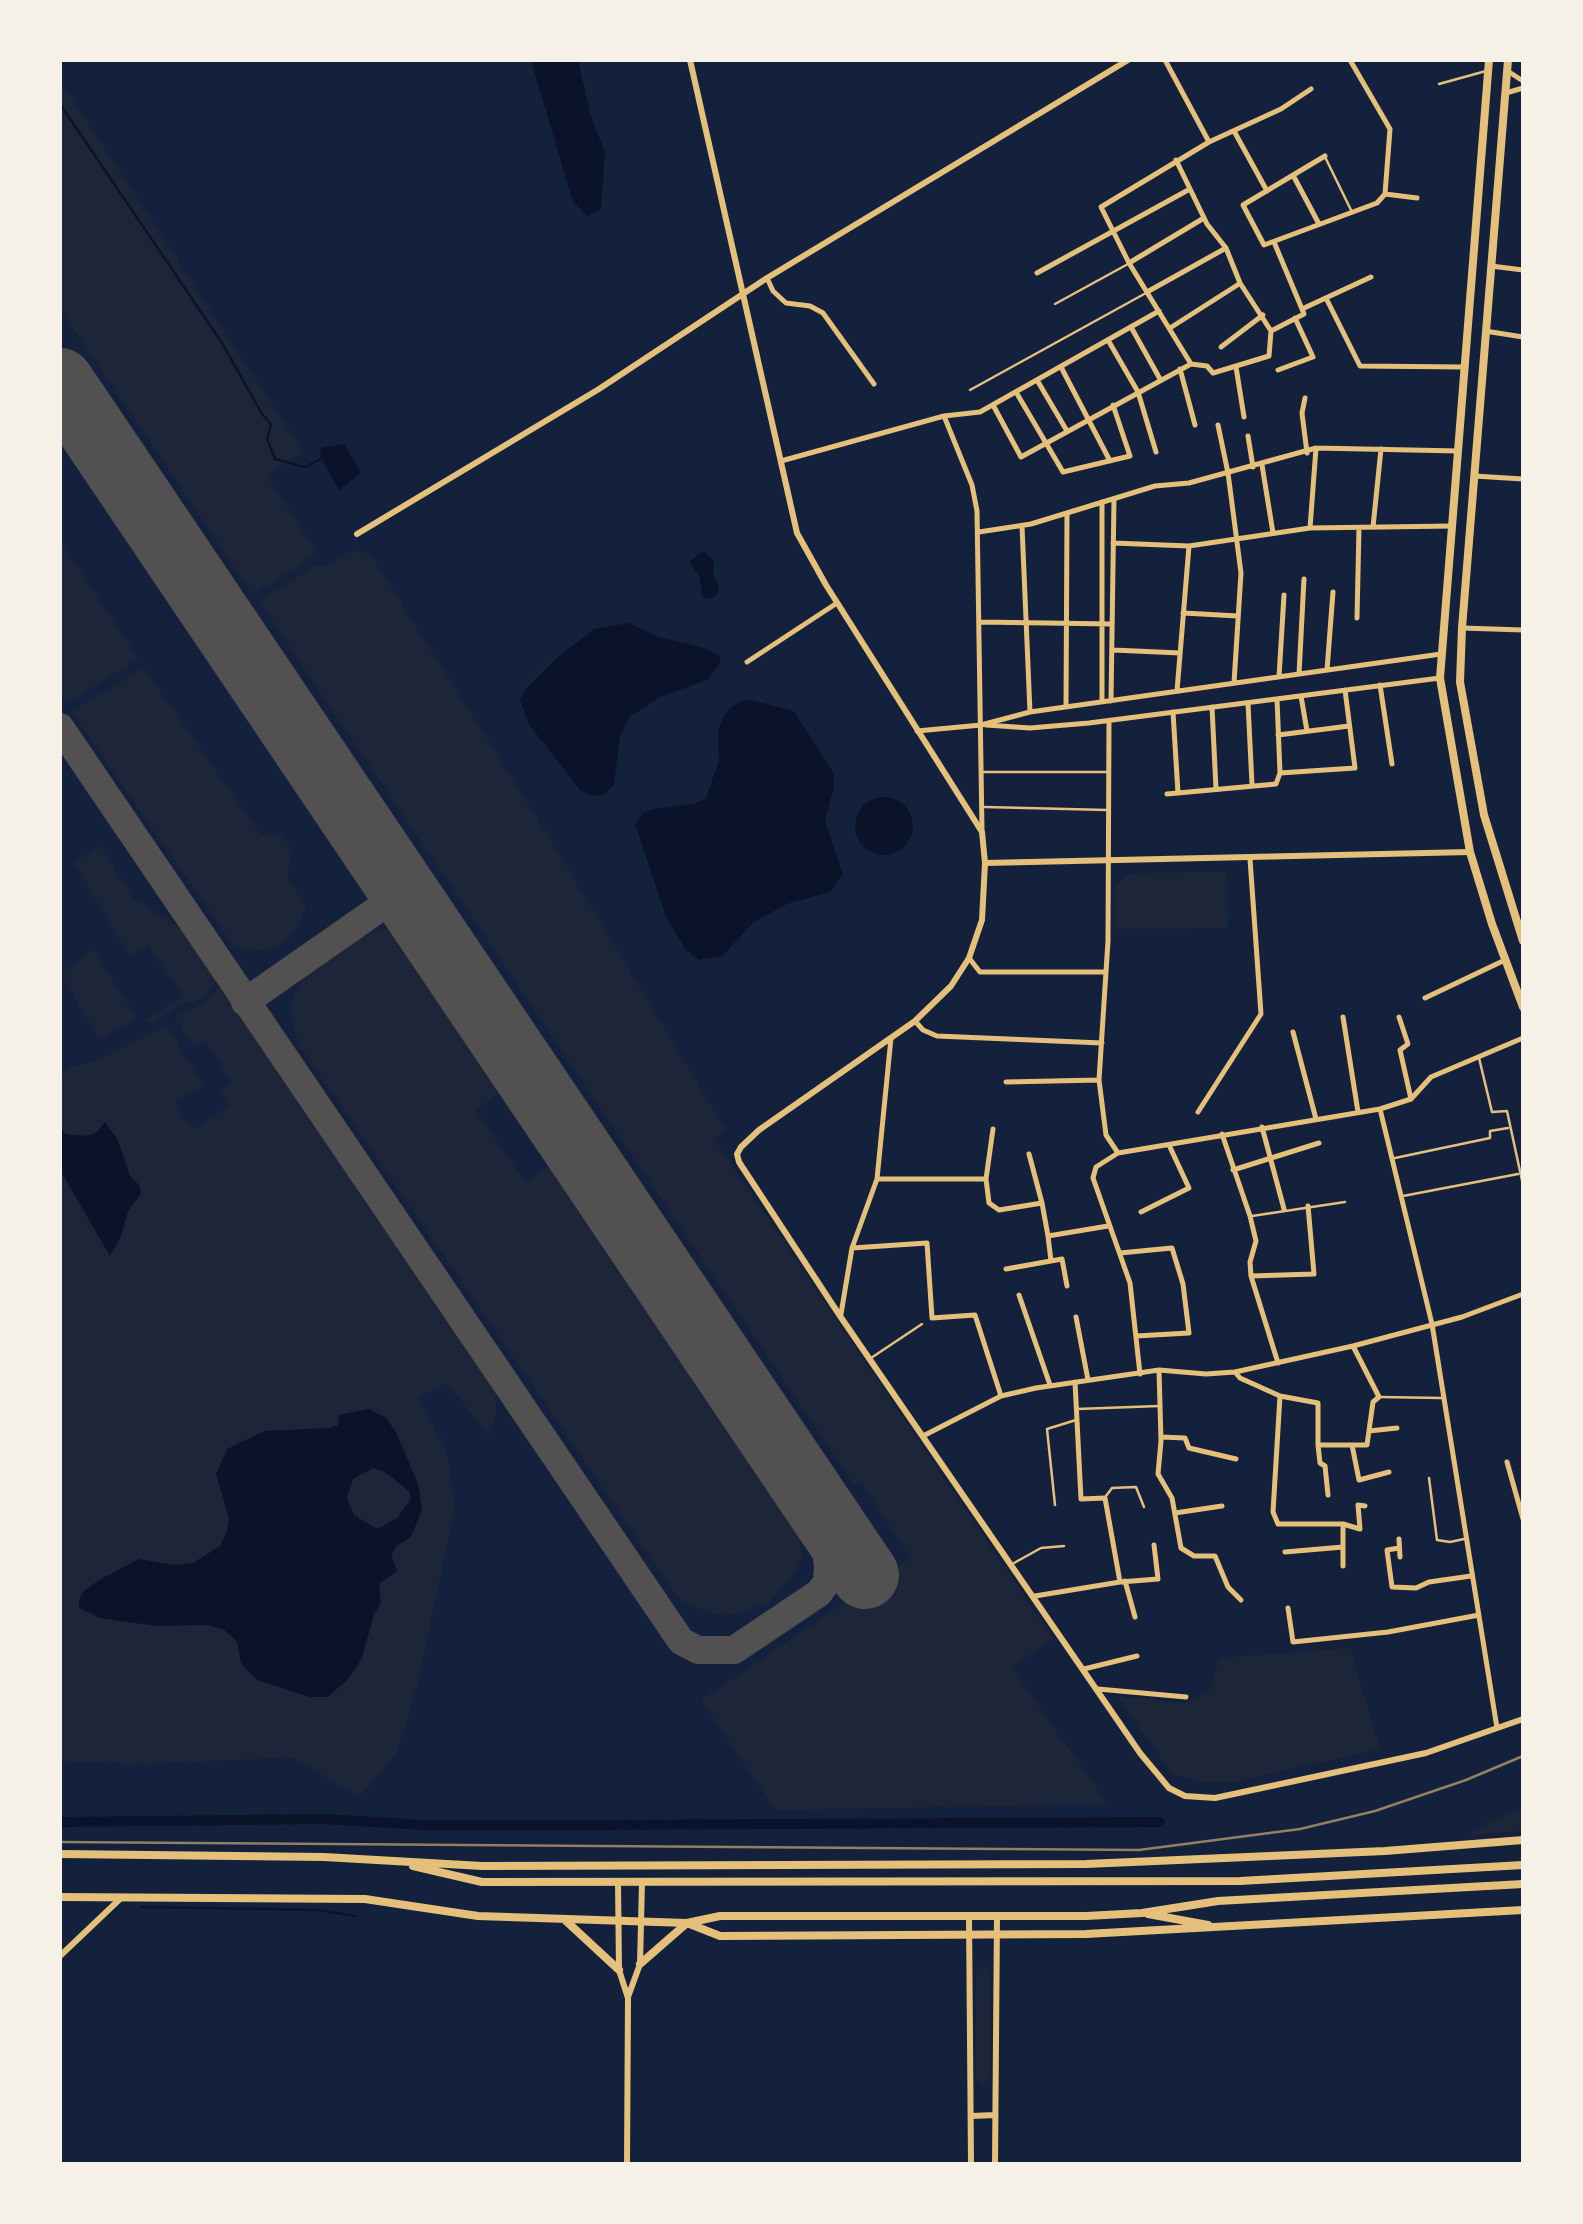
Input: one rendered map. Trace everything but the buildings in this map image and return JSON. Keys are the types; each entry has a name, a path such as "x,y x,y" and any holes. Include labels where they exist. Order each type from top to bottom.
{"main road":[{"path":"1489,60 1440,678 1470,852 1523,1006"},
{"path":"1508,60 1460,682 1484,814 1523,941"},
{"path":"1477,194 1496,196"},
{"path":"60,1854 389,1860 482,1866 1086,1864 1523,1840"},
{"path":"389,1860 482,1882 1240,1882 1523,1865"},
{"path":"830,1881 832,1865"},
{"path":"60,1897 365,1898 478,1916 686,1923 720,1916 1142,1913 1218,1902 1523,1884"},
{"path":"686,1923 720,1936 969,1935 1222,1928 1523,1910"},
{"path":"1142,1913 1222,1928"},
{"path":"565,1920 619,1970"},
{"path":"640,1964 686,1923"}],"street":[{"path":"690,60 797,532 837,603 982,832"},
{"path":"357,534 599,389 767,278 1128,60"},
{"path":"1165,60 1209,142"},
{"path":"1325,156 1242,205 1264,245 1377,203 1385,194 1390,129 1350,60"},
{"path":"1506,93 1523,84 1508,71"},
{"path":"1191,364 1101,207 1176,160 1281,109 1311,90"},
{"path":"1234,131 1267,191"},
{"path":"993,405 1021,458 1191,364 1207,366 1213,373 1269,356 1271,330 1240,283 1226,248 1204,218 1176,160"},
{"path":"1294,177 1318,224"},
{"path":"1037,273 1190,189"},
{"path":"1385,194 1417,198"},
{"path":"1130,263 1204,218"},
{"path":"1271,330 1304,314 1274,241"},
{"path":"1148,292 1226,248"},
{"path":"1490,266 1523,270"},
{"path":"1302,309 1371,277"},
{"path":"767,278 773,291 786,303 810,306 823,313 874,384"},
{"path":"1170,328 1240,283"},
{"path":"1326,298 1360,366 1464,367"},
{"path":"781,460 944,416 980,412 1159,311"},
{"path":"1221,347 1263,315"},
{"path":"1278,370 1312,356 1295,318"},
{"path":"1131,327 1160,379"},
{"path":"1485,331 1523,336"},
{"path":"1108,340 1138,392 1156,452"},
{"path":"1060,366 1110,461"},
{"path":"1236,366 1244,418"},
{"path":"1180,369 1195,426"},
{"path":"1037,380 1068,431"},
{"path":"1016,392 1063,472 1130,456 1114,405"},
{"path":"1305,398 1302,413 1307,453"},
{"path":"944,416 972,485 979,532 986,902 969,958 951,986 915,1021 760,1130 737,1154 743,1168 840,1316 1158,1778 1185,1796 1207,1798 1426,1752 1523,1719"},
{"path":"1218,425 1241,573 1234,683"},
{"path":"1248,436 1253,467"},
{"path":"979,532 1022,525 1155,486 1188,483 1316,448 1458,451"},
{"path":"1310,528 1316,448"},
{"path":"1373,528 1381,449"},
{"path":"1262,464 1273,533"},
{"path":"1474,476 1523,479"},
{"path":"1111,701 1114,499"},
{"path":"1102,502 1102,702"},
{"path":"1066,707 1067,513"},
{"path":"1022,525 1030,712"},
{"path":"1113,544 1188,546 1310,528 1452,526"},
{"path":"1357,618 1359,528"},
{"path":"1177,692 1188,546"},
{"path":"1299,674 1304,578"},
{"path":"1328,670 1333,592"},
{"path":"1278,677 1284,595"},
{"path":"747,662 837,603"},
{"path":"1183,612 1238,616"},
{"path":"980,622 1112,624"},
{"path":"1462,628 1523,630"},
{"path":"1112,650 1180,652"},
{"path":"981,725 1030,712 1441,654"},
{"path":"917,731 981,725 1030,728 1440,678"},
{"path":"1380,686 1392,764"},
{"path":"1280,773 1355,768 1345,690"},
{"path":"1301,696 1307,731"},
{"path":"1167,794 1276,784 1280,773 1277,699"},
{"path":"1248,703 1252,786"},
{"path":"1212,707 1216,789"},
{"path":"1173,712 1178,792"},
{"path":"1108,720 1109,860 1099,1080 1106,1135 1118,1152"},
{"path":"1278,735 1350,726"},
{"path":"985,863 1470,852"},
{"path":"1198,1112 1261,1014 1250,858"},
{"path":"969,958 980,972 1106,972"},
{"path":"1425,998 1505,960"},
{"path":"1343,1018 1358,1112"},
{"path":"1399,1018 1408,1044 1400,1050 1411,1099"},
{"path":"915,1021 937,1036 1102,1043"},
{"path":"1294,1032 1316,1119"},
{"path":"840,1316 852,1248 876,1179 891,1038"},
{"path":"1140,1374 1130,1283 1093,1178 1096,1167 1118,1152 1380,1109 1411,1099 1431,1077 1523,1038"},
{"path":"1006,1082 1099,1080"},
{"path":"1380,1109 1432,1324 1497,1728"},
{"path":"1262,1128 1284,1209"},
{"path":"993,1129 986,1179 989,1203 999,1210 1042,1203"},
{"path":"1222,1134 1250,1216 1256,1241 1251,1276 1278,1362"},
{"path":"1233,1170 1319,1143"},
{"path":"1141,1212 1189,1188 1169,1146"},
{"path":"1029,1154 1051,1261"},
{"path":"876,1179 986,1179"},
{"path":"1251,1276 1314,1274 1308,1206"},
{"path":"1048,1236 1108,1226"},
{"path":"852,1248 928,1243 932,1318 975,1315 1001,1396"},
{"path":"1120,1253 1172,1248 1183,1284 1190,1333 1136,1336"},
{"path":"1006,1269 1062,1259 1068,1286"},
{"path":"1019,1294 1050,1386"},
{"path":"923,1436 1001,1396 1159,1370 1236,1372 1353,1346 1523,1294"},
{"path":"1076,1318 1088,1380"},
{"path":"1318,1445 1367,1444 1373,1402 1379,1397 1353,1346"},
{"path":"1159,1370 1158,1474 1172,1498 1182,1548 1194,1556 1215,1556 1228,1587 1242,1600"},
{"path":"1236,1372 1240,1378 1280,1396 1318,1403 1318,1445 1328,1495"},
{"path":"1075,1381 1081,1499 1105,1498 1122,1581 1136,1617"},
{"path":"1280,1396 1273,1512 1278,1524 1343,1524 1360,1529 1358,1505 1365,1506"},
{"path":"1369,1431 1397,1428"},
{"path":"1161,1437 1185,1438 1189,1448 1236,1459"},
{"path":"1352,1445 1359,1480 1390,1472"},
{"path":"1507,1462 1523,1519"},
{"path":"1174,1513 1222,1506"},
{"path":"1343,1524 1343,1566"},
{"path":"1399,1539 1400,1558"},
{"path":"1035,1596 1158,1578 1154,1545"},
{"path":"1285,1552 1343,1547"},
{"path":"1399,1548 1388,1550 1392,1587 1416,1588 1428,1582 1472,1576"},
{"path":"1288,1608 1293,1642 1388,1632 1479,1615"},
{"path":"1084,1668 1137,1656"},
{"path":"1098,1689 1186,1696"},
{"path":"618,1882 619,1970 628,1998 627,2164"},
{"path":"628,1998 640,1964 642,1882"},
{"path":"60,1956 121,1898"},
{"path":"969,1916 971,2164"},
{"path":"995,2164 997,1916"},
{"path":"971,2116 995,2116"}],"lane":[{"path":"1440,84 1488,71"},
{"path":"1325,156 1351,211"},
{"path":"1055,304 1130,263"},
{"path":"970,390 1148,292"},
{"path":"984,772 1109,772"},
{"path":"984,806 1109,810"},
{"path":"1479,1057 1492,1112 1507,1111 1523,1185"},
{"path":"1390,1159 1490,1138 1490,1131 1509,1128"},
{"path":"1400,1196 1520,1174"},
{"path":"1250,1216 1345,1202"},
{"path":"870,1359 922,1324"},
{"path":"1379,1397 1444,1398"},
{"path":"1077,1408 1160,1406"},
{"path":"1055,1505 1047,1429 1077,1420"},
{"path":"1429,1478 1437,1540 1466,1538"},
{"path":"1105,1498 1112,1488 1136,1487 1144,1507"},
{"path":"1012,1564 1041,1548 1064,1546"}],"shaded area":[{"path":"531,60 578,60 591,117 605,152 601,209 588,217 573,202"},
{"path":"60,80 303,452 267,476 314,549 313,556 253,595 60,309"},
{"path":"344,444 361,473 339,490 320,456 321,448"},
{"path":"60,540 139,659 67,703 60,693"},
{"path":"352,550 370,554 542,826 726,1130 714,1139 1053,1639 1011,1667 1108,1804 776,1810 701,1700 911,1558 861,1482 854,1485 259,601 316,565 326,566"},
{"path":"706,552 714,562 713,574 719,587 716,596 708,599 703,598 699,576 689,562"},
{"path":"629,623 658,637 705,648 719,656 721,662 707,680 662,696 629,717 620,736 614,784 605,794 592,796 580,790 528,723 520,700 559,656 594,629"},
{"path":"144,668 261,835 278,835 292,850 287,877 306,907 294,933 283,943 269,949 244,951 231,942 71,711"},
{"path":"746,699 794,711 834,774 825,821 843,874 830,892 787,904 754,922 722,956 699,960 686,950 666,917 635,824 643,813 706,798 719,760 722,719 730,708"},
{"path":"884,797 904,806 913,826 904,846 884,855 864,846 855,826 864,806"},
{"path":"100,846 133,898 187,933 220,977 203,998 180,1005 153,1023 146,1019 184,996 148,946 130,957 74,862"},
{"path":"1227,872 1228,928 1116,929 1115,887 1130,873"},
{"path":"383,928 407,947 502,1091 475,1110 526,1182 552,1163 797,1527 802,1558 770,1602 734,1615 715,1614 685,1602 674,1592 298,1043 290,1008 297,987 309,970"},
{"path":"94,950 136,1018 100,1040 60,973"},
{"path":"224,982 497,1379 496,1416 489,1436 447,1383 417,1398 446,1448 455,1507 418,1682 398,1751 359,1797 292,1757 146,1764 60,1761 60,1075 70,1067 94,1062 166,1026 204,1085 174,1103 192,1130 230,1106 221,1090 232,1083 205,1040 194,1047 176,1015 201,1005"},
{"path":"105,1122 118,1140 130,1176 140,1186 141,1194 128,1211 110,1256 60,1170 60,1126 66,1134 87,1136"},
{"path":"369,1409 386,1418 396,1432 418,1484 422,1510 411,1537 391,1555 397,1571 379,1584 381,1603 374,1614 362,1658 350,1677 328,1697 310,1697 257,1680 241,1663 237,1642 223,1629 100,1618 79,1608 83,1592 139,1559 176,1565 193,1563 220,1546 229,1519 216,1474 227,1449 264,1431 329,1428 338,1425 339,1415","holes":["373,1468 385,1472 409,1491 411,1498 397,1518 377,1529 354,1515 347,1497 353,1479"]},
{"path":"1350,1648 1380,1749 1234,1782 1203,1782 1172,1774 1117,1696 1184,1703 1211,1690 1219,1658"},
{"path":"1523,1809 1523,1831 1469,1835 1490,1821"},
{"path":"983,1965 989,1971 989,2079 983,2085 976,2079 976,1971"}],"waterway":[{"path":"60,104 222,343 271,424 267,439 275,459 305,467 321,459"},
{"path":"60,1822 325,1819 424,1825 1160,1822"},
{"path":"142,1907 318,1910 356,1916"}],"taxiway":[{"path":"60,727 681,1641 698,1650 734,1650 819,1593 827,1582 828,1568 813,1498"},
{"path":"245,1002 404,891"}],"runway":[{"path":"60,382 865,1575"}],"railway":[{"path":"60,1842 1139,1850 1300,1829 1375,1811 1523,1756"}]}
